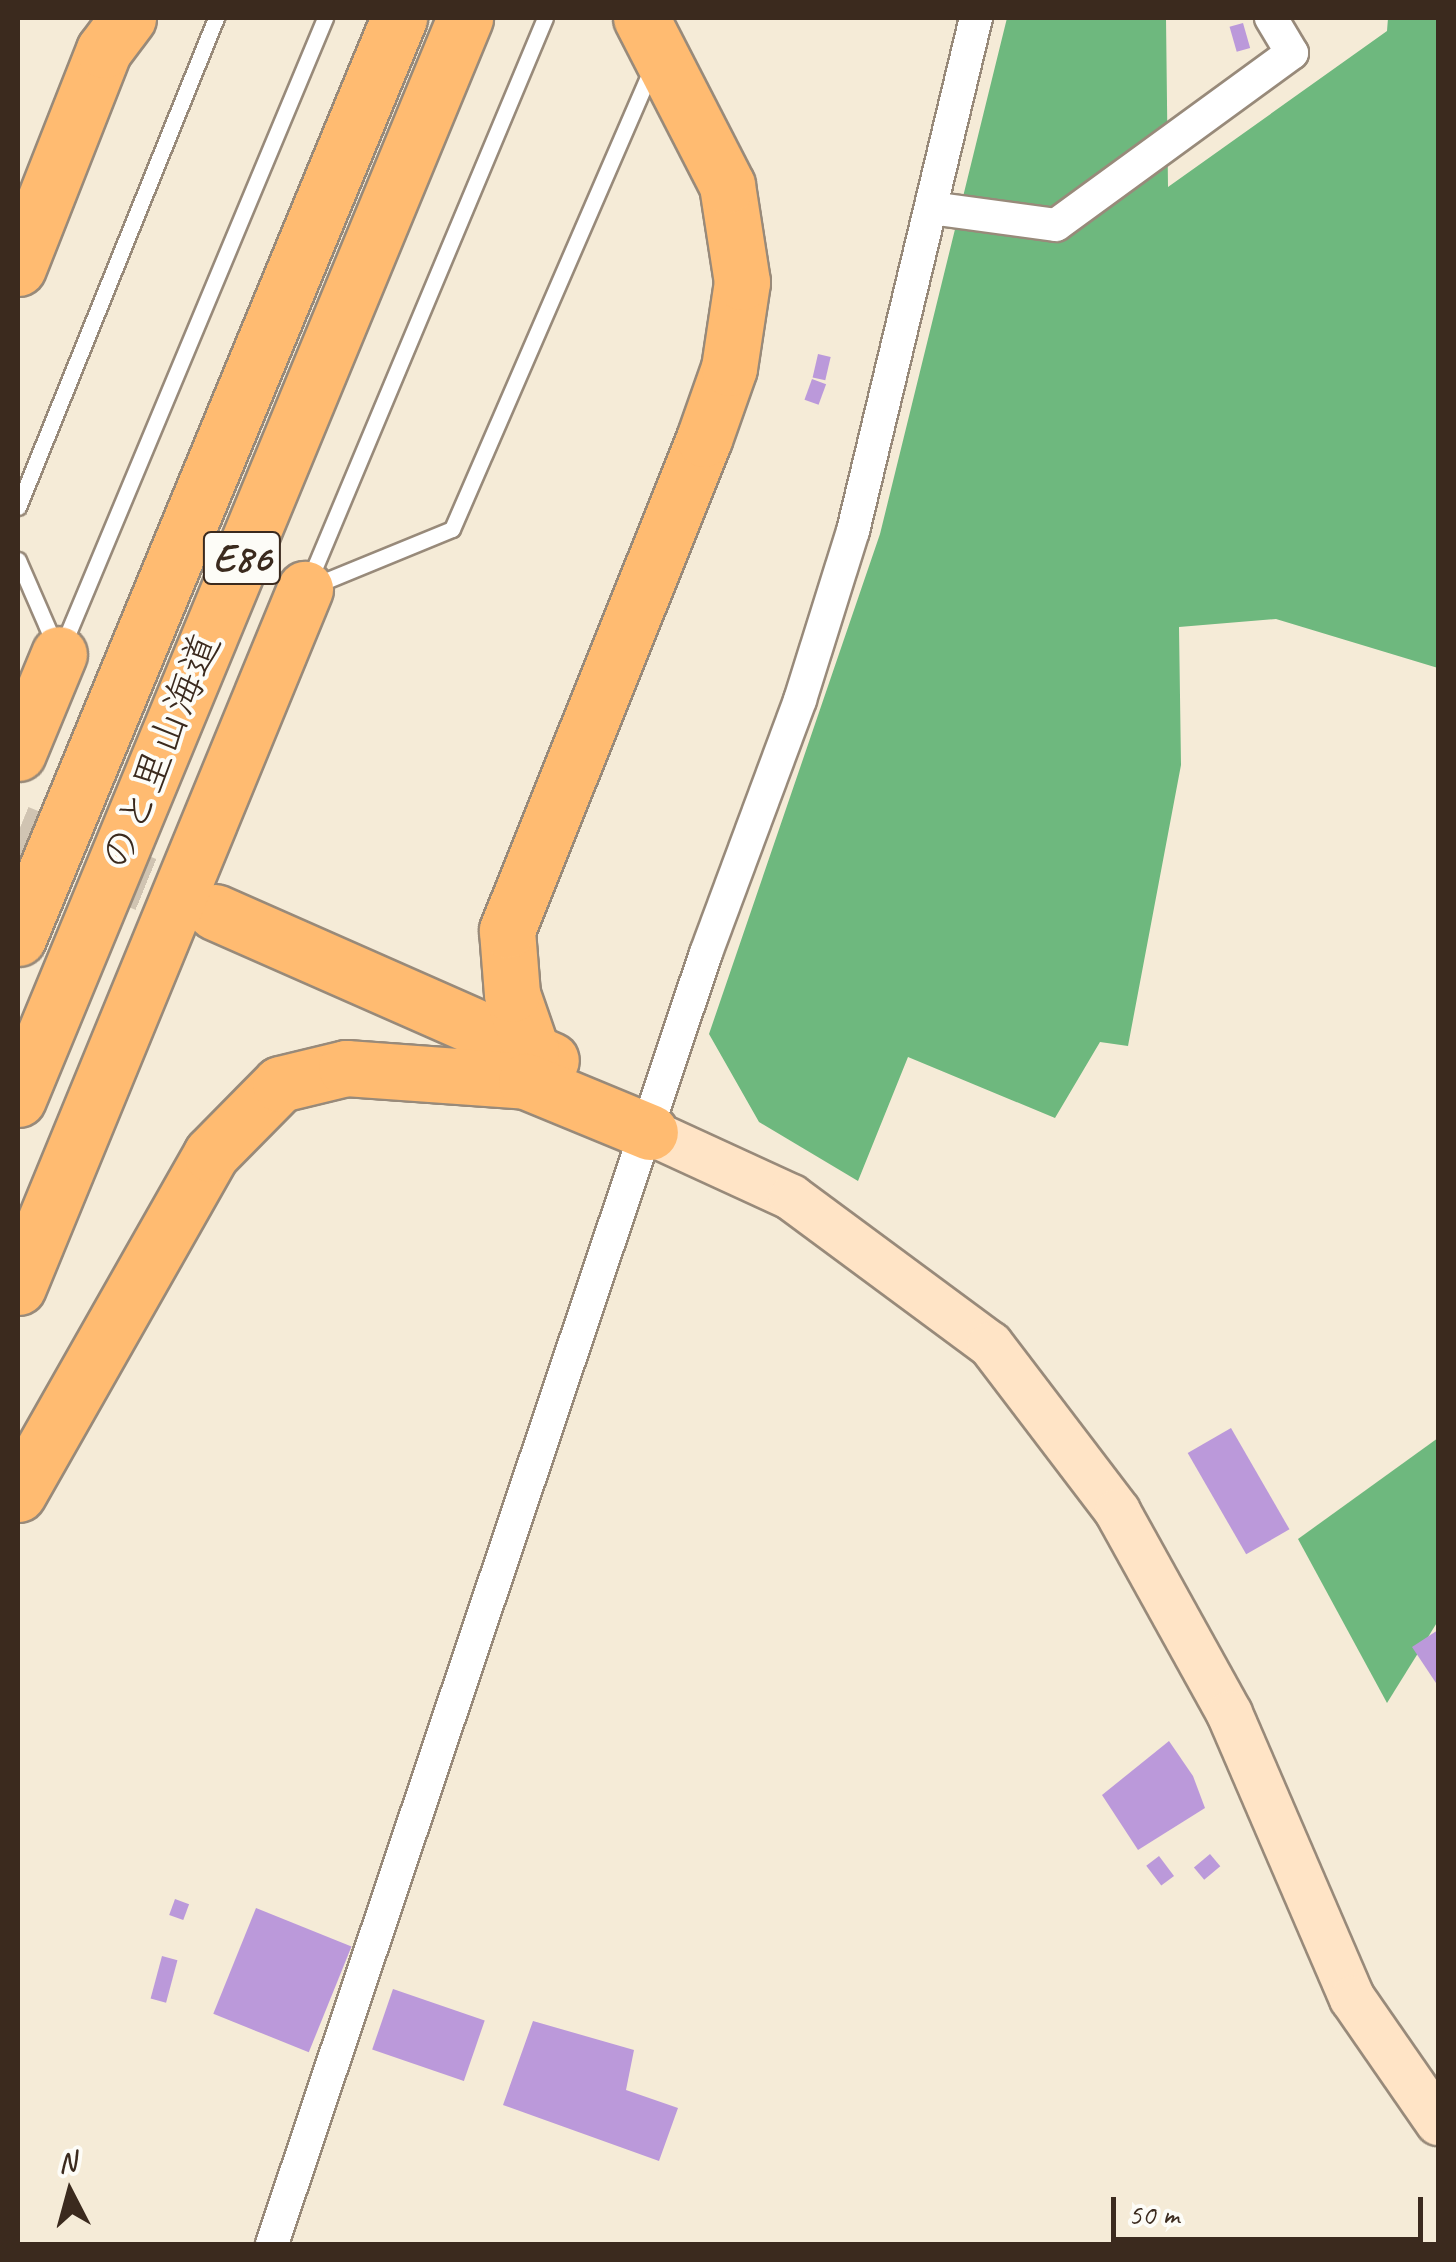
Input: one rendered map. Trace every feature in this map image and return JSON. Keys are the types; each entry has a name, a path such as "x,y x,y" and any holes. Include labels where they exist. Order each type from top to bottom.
{"highway":[{"path":"18,268 104,50 128,18"},
{"name":"のと里山海道","path":"18,938 399,18"},
{"name":"のと里山海道","path":"18,1099 465,18"},
{"path":"528,1065 512,994 507,930 704,440 730,368 742,282 727,185 655,35"},
{"path":"18,1286 305,590"},
{"path":"18,754 59,654"},
{"path":"209,926 528,1065 606,1090 650,1132"},
{"path":"18,1494 211,1154 280,1084 346,1068 425,1068 476,1081 528,1065"}],"street":[{"path":"272,2244 847,550 976,18"},
{"path":"931,208 1056,225 1292,53 1271,18"},
{"path":"650,1132 791,1196 990,1344 1118,1511 1229,1714 1352,1998 1438,2122"}],"lane":[{"path":"18,506 216,18"},
{"path":"59,654 325,18"},
{"path":"305,590 546,18"},
{"path":"305,590 452,529 655,35"},
{"path":"18,560 59,654"}],"green space":[{"path":"1007,18 1166,18 1168,187 1387,31 1388,18 1438,18 1438,668 1276,619 1179,627 1181,765 1128,1046 1100,1042 1055,1118 908,1057 858,1181 759,1122 709,1034 880,534"},
{"path":"1438,1438 1438,1621 1387,1703 1298,1539"}],"building":[{"path":"1243,23 1250,48 1237,52 1230,27"},
{"path":"818,354 831,357 825,380 813,377"},
{"path":"812,379 826,384 819,405 804,400"},
{"path":"1231,1428 1290,1529 1246,1554 1188,1453"},
{"path":"1438,1630 1438,1686 1412,1647"},
{"path":"1169,1741 1193,1776 1205,1808 1138,1850 1102,1795"},
{"path":"1210,1854 1220,1866 1204,1880 1194,1867"},
{"path":"1159,1856 1174,1876 1161,1886 1146,1866"},
{"path":"175,1899 189,1904 183,1920 169,1915"},
{"path":"256,1908 351,1947 309,2052 213,2014"},
{"path":"162,1956 177,1960 166,2003 151,1999"},
{"path":"393,1989 485,2021 464,2081 372,2050"},
{"path":"533,2021 634,2050 626,2090 678,2108 659,2161 503,2105"}],"tunnel":[{"path":"18,832 215,912"}]}
